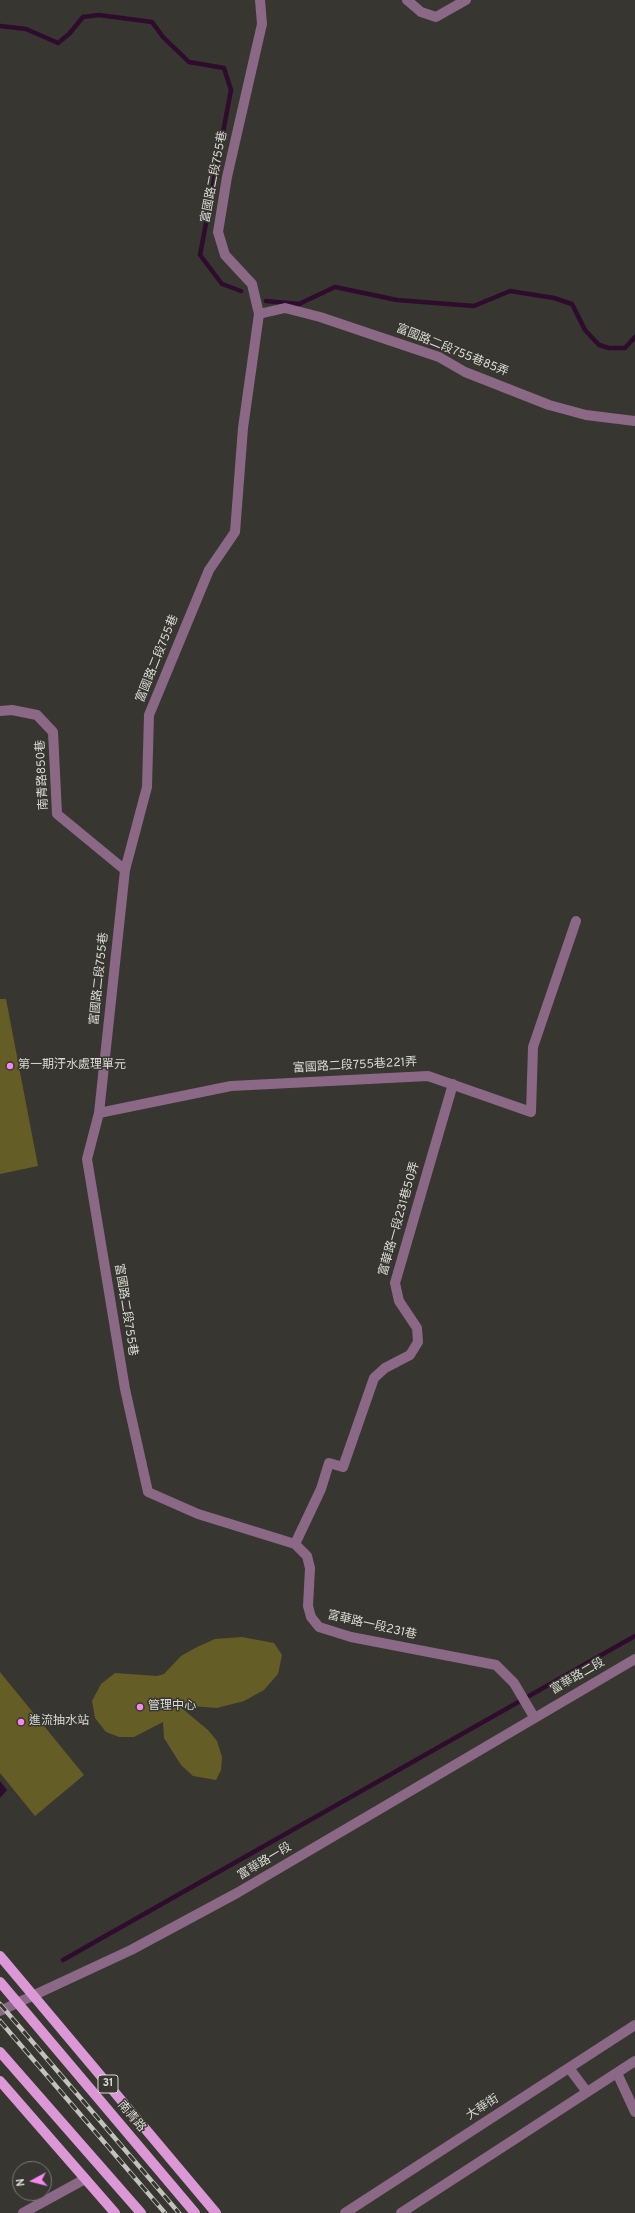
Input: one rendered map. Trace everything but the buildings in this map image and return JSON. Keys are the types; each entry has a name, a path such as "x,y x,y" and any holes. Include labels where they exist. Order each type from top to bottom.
{"main road":[{"name":"31","path":"0,1956 216,2213"},
{"name":"南青路","path":"0,1982 195,2213"},
{"path":"0,2052 141,2213"},
{"path":"0,2082 115,2213"}],"street":[{"name":"富國路二段755巷","path":"260,0 262,24 227,177 218,232 225,254 252,284 259,314 243,428 235,532 209,570 149,715 147,787 125,870 99,1113 87,1159 125,1389 148,1492 198,1514 295,1544"},
{"path":"407,0 421,12 436,17 466,0"},
{"name":"富國路二段755巷85弄","path":"259,314 285,308 320,317 439,357 465,372 550,406 586,415 635,421"},
{"name":"南青路850巷","path":"0,711 12,710 37,715 53,732 57,814 125,870"},
{"name":"富國路二段755巷221弄","path":"99,1113 231,1086 428,1076 531,1112 533,1047 576,921"},
{"name":"富華路一段231巷50弄","path":"295,1544 321,1489 329,1463 343,1467 374,1378 385,1368 410,1355 418,1342 417,1328 399,1301 395,1283 453,1084"},
{"name":"富華路一段231巷","path":"295,1544 307,1556 310,1568 308,1606 311,1617 319,1627 351,1636 496,1665 514,1683 534,1717"},
{"name":"富華路二段","path":"534,1717 635,1659"},
{"name":"富華路一段","path":"0,2011 131,1950 237,1893 534,1717"},
{"name":"大華街","path":"345,2213 635,2025"},
{"path":"401,2213 635,2061"},
{"path":"569,2068 587,2092"},
{"path":"617,2073 635,2112"},
{"path":"23,2213 85,2179"}],"shaded area":[{"path":"0,1781 7,1790 0,1798"}],"waterway":[{"path":"0,26 26,29 58,43 69,34 83,17 99,15 152,22 163,37 189,62 224,68 231,90 200,255 222,284 241,291"},
{"path":"266,301 299,304 335,287 397,300 474,306 510,291 554,298 572,304 585,330 599,345 609,348 625,348 635,337"},
{"path":"63,1960 635,1636"}],"railway":[{"path":"0,2004 179,2213"},
{"path":"0,2021 165,2213"}],"place":[{"name":"第一期汙水處理單元","path":"10,1066"},
{"name":"管理中心","path":"140,1707"},
{"name":"進流抽水站","path":"21,1722"}]}
